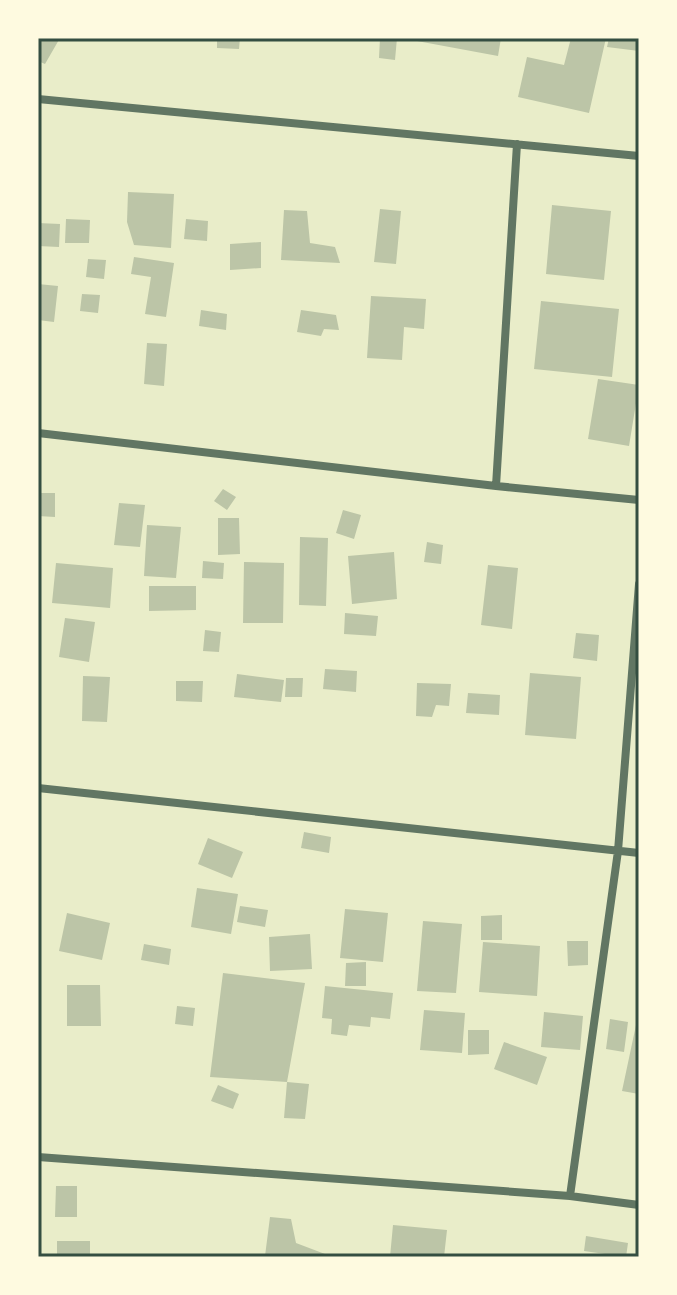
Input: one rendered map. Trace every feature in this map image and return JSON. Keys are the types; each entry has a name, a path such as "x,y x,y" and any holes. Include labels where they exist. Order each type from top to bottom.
{"street":[{"path":"38,99 639,156"},
{"path":"496,486 517,144"},
{"path":"38,433 639,500"},
{"path":"570,1196 618,851 639,584"},
{"path":"38,788 639,853"},
{"path":"38,1157 570,1196 639,1205"}],"building":[{"path":"38,38 60,38 45,64 38,61"},
{"path":"217,38 240,38 239,49 217,48"},
{"path":"380,38 397,38 395,60 379,58"},
{"path":"418,38 501,38 498,56 417,41"},
{"path":"571,38 606,38 589,113 518,97 527,57 564,65"},
{"path":"609,38 639,38 639,51 607,47"},
{"path":"128,192 174,194 171,248 134,245 127,222"},
{"path":"552,205 611,211 604,280 546,274"},
{"path":"380,209 401,211 396,264 374,262"},
{"path":"284,210 307,211 310,243 335,247 340,263 281,260"},
{"path":"66,219 90,220 89,243 65,243"},
{"path":"186,219 208,221 207,241 184,239"},
{"path":"38,223 60,224 59,247 38,246"},
{"path":"261,242 261,268 230,270 230,244"},
{"path":"134,257 174,263 166,317 145,314 151,277 131,274"},
{"path":"88,259 106,260 104,279 86,277"},
{"path":"38,284 58,286 54,322 38,320"},
{"path":"82,294 100,295 98,313 80,311"},
{"path":"371,296 426,299 424,329 404,327 402,360 367,358"},
{"path":"541,301 619,309 612,377 534,369"},
{"path":"201,310 227,314 226,330 199,326"},
{"path":"301,310 336,315 339,330 324,329 321,336 297,332"},
{"path":"147,343 167,344 164,386 144,384"},
{"path":"598,379 639,385 629,446 588,439"},
{"path":"223,489 236,497 227,510 214,501"},
{"path":"38,493 55,493 55,517 38,516"},
{"path":"119,503 145,505 140,547 114,545"},
{"path":"343,510 361,515 354,539 336,533"},
{"path":"218,518 239,518 240,554 218,555"},
{"path":"147,525 181,527 176,578 144,576"},
{"path":"300,537 328,538 326,606 299,605"},
{"path":"427,542 443,545 441,564 424,562"},
{"path":"394,552 397,599 352,604 348,556"},
{"path":"203,561 224,563 223,579 202,578"},
{"path":"244,562 284,563 283,623 243,623"},
{"path":"56,563 113,568 110,608 52,603"},
{"path":"488,565 518,568 512,629 481,625"},
{"path":"149,586 196,586 196,610 149,611"},
{"path":"345,613 378,616 376,636 344,634"},
{"path":"65,618 95,622 89,662 59,657"},
{"path":"205,630 221,632 219,652 203,651"},
{"path":"576,633 599,635 597,661 573,658"},
{"path":"325,669 357,671 356,692 323,689"},
{"path":"530,673 581,677 576,739 525,735"},
{"path":"237,674 284,680 281,702 234,697"},
{"path":"83,676 110,677 107,722 82,721"},
{"path":"286,678 303,678 302,697 285,697"},
{"path":"176,681 203,681 202,702 176,701"},
{"path":"417,683 451,684 449,706 436,705 432,717 416,716"},
{"path":"468,693 500,695 499,715 466,713"},
{"path":"304,832 331,837 329,853 301,848"},
{"path":"208,838 243,852 232,878 198,864"},
{"path":"197,888 238,894 231,934 191,927"},
{"path":"240,906 268,910 265,927 237,922"},
{"path":"345,909 388,913 383,962 340,958"},
{"path":"67,913 110,923 102,960 59,951"},
{"path":"502,915 502,940 481,940 481,916"},
{"path":"423,921 462,924 456,993 417,991"},
{"path":"310,934 312,969 270,971 269,937"},
{"path":"567,941 588,941 588,965 568,966"},
{"path":"483,942 540,946 537,996 479,992"},
{"path":"144,944 171,949 169,965 141,960"},
{"path":"366,962 366,986 345,986 346,963"},
{"path":"223,973 305,983 287,1082 210,1077"},
{"path":"67,985 100,985 101,1026 67,1026"},
{"path":"325,986 393,993 390,1019 371,1017 370,1027 349,1025 347,1036 331,1034 332,1019 322,1018"},
{"path":"177,1006 195,1008 193,1026 175,1024"},
{"path":"424,1010 465,1013 462,1053 420,1050"},
{"path":"544,1012 583,1016 580,1050 541,1047"},
{"path":"610,1019 628,1022 624,1052 606,1049"},
{"path":"636,1025 639,1026 639,1094 622,1091"},
{"path":"468,1030 489,1030 489,1054 468,1055"},
{"path":"504,1042 547,1057 537,1085 494,1069"},
{"path":"287,1082 309,1084 305,1119 284,1118"},
{"path":"218,1085 239,1094 233,1109 211,1101"},
{"path":"56,1186 77,1186 77,1217 55,1217"},
{"path":"270,1217 291,1219 296,1243 325,1254 324,1257 265,1256"},
{"path":"393,1225 447,1230 444,1257 390,1257"},
{"path":"586,1236 628,1243 626,1257 584,1251"},
{"path":"57,1241 90,1241 90,1257 57,1257"}]}
